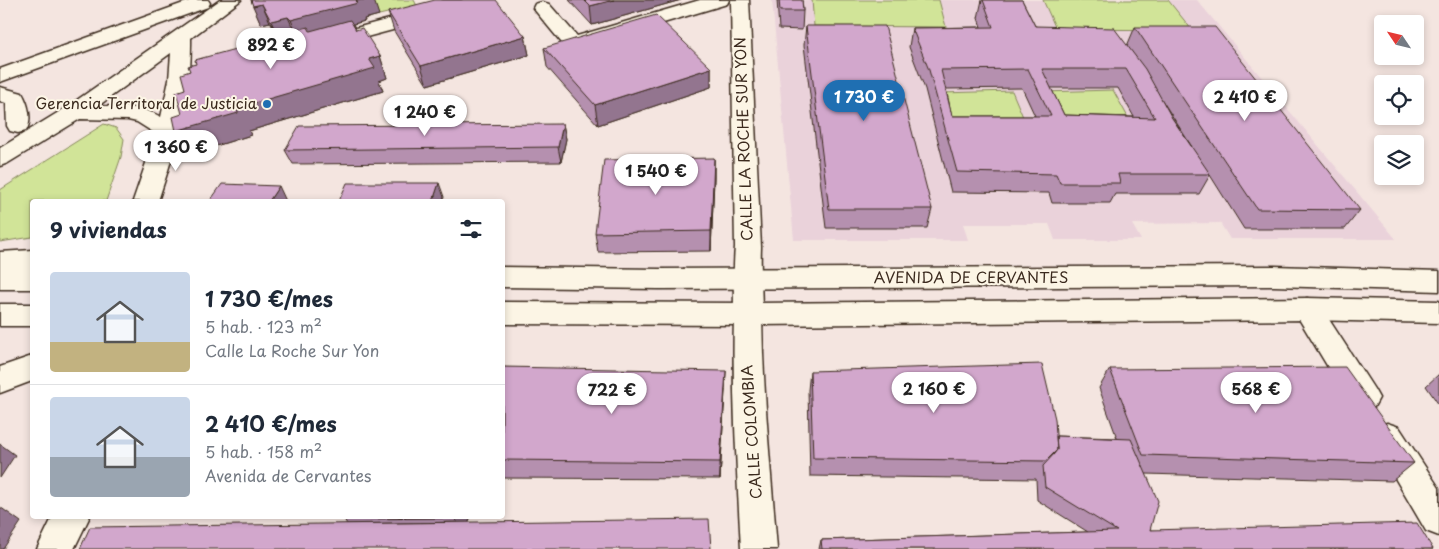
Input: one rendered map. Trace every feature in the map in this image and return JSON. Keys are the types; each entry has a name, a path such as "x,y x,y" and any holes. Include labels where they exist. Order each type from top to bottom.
{"main road":[{"path":"0,158 75,112 232,0"},
{"path":"314,45 457,7 452,0"},
{"path":"542,8 572,44 720,0"},
{"name":"CALLE LA ROCHE SUR YON","path":"740,0 748,247 746,279 748,314"},
{"path":"0,76 203,1"},
{"path":"9,131 74,91 203,1"},
{"path":"147,199 168,131 189,78 182,62 181,38"},
{"path":"0,94 14,98 17,103 9,131"},
{"path":"75,112 128,112 145,117 168,131"},
{"path":"0,262 30,260"},
{"name":"AVENIDA DE CERVANTES","path":"505,277 746,279 1274,276 1439,281"},
{"path":"0,279 30,279"},
{"path":"1307,309 1439,519"},
{"path":"505,313 748,314 1307,309 1439,312"},
{"name":"CALLE COLOMBIA","path":"748,314 747,358 760,549"},
{"path":"0,315 30,315"},
{"path":"0,380 30,369"},
{"path":"55,549 70,519"}],"shaded area":[{"path":"772,0 1197,0 1396,239 1230,239 1220,223 1132,224 1141,240 1055,240 1049,224 963,224 968,240 794,240"}],"green space":[{"path":"372,0 414,0 417,6 379,15"},
{"path":"812,0 939,0 946,27 814,26"},
{"path":"1043,0 1168,0 1192,30 1056,29"},
{"path":"1113,90 1135,130 1060,130 1042,92"},
{"path":"1012,91 1029,131 953,131 941,93"},
{"path":"104,124 116,128 124,139 121,157 107,199 30,199 30,237 0,242 0,190"}],"building":[{"path":"251,0 360,0 356,1 358,3 291,20 288,17 271,21 262,4 253,6"},
{"path":"435,0 496,0 525,36 421,66 388,12"},
{"path":"584,0 614,0 590,6"},
{"path":"779,0 802,0 803,11 780,11"},
{"path":"983,0 1022,0 1035,26 1114,28 1145,69 1172,118 1210,174 1118,174 1120,183 1060,183 1056,174 957,172 929,70 912,28 993,27","holes":["1028,69 1051,116 952,116 941,70","1042,69 1126,69 1155,118 1064,115"]},
{"path":"656,15 711,68 595,105 544,48"},
{"path":"350,20 356,30 362,28 380,56 369,59 375,68 237,108 238,113 176,131 173,117 182,114 176,92 185,89 181,74 190,71 188,66 196,64 195,60 239,48 238,45 308,27 310,31"},
{"path":"806,26 885,26 932,209 829,209"},
{"path":"1135,27 1215,27 1360,210 1257,209"},
{"path":"563,124 558,147 285,150 299,126"},
{"path":"714,158 711,231 595,233 604,160"},
{"path":"347,183 439,183 434,199 340,199"},
{"path":"222,184 279,186 270,199 211,199"},
{"path":"1042,364 1055,419 1057,450 1046,461 813,458 810,371"},
{"path":"505,367 726,371 720,462 505,460"},
{"path":"1345,367 1414,463 1143,455 1110,369"},
{"path":"1056,436 1131,439 1158,501 1150,530 1417,523 1433,549 822,549 821,540 1117,531 1045,487 1043,466 1057,450"},
{"path":"709,519 711,549 80,549 90,527"}],"place":[{"name":"Gerencia Territoral de Justicia","path":"267,104"}]}
